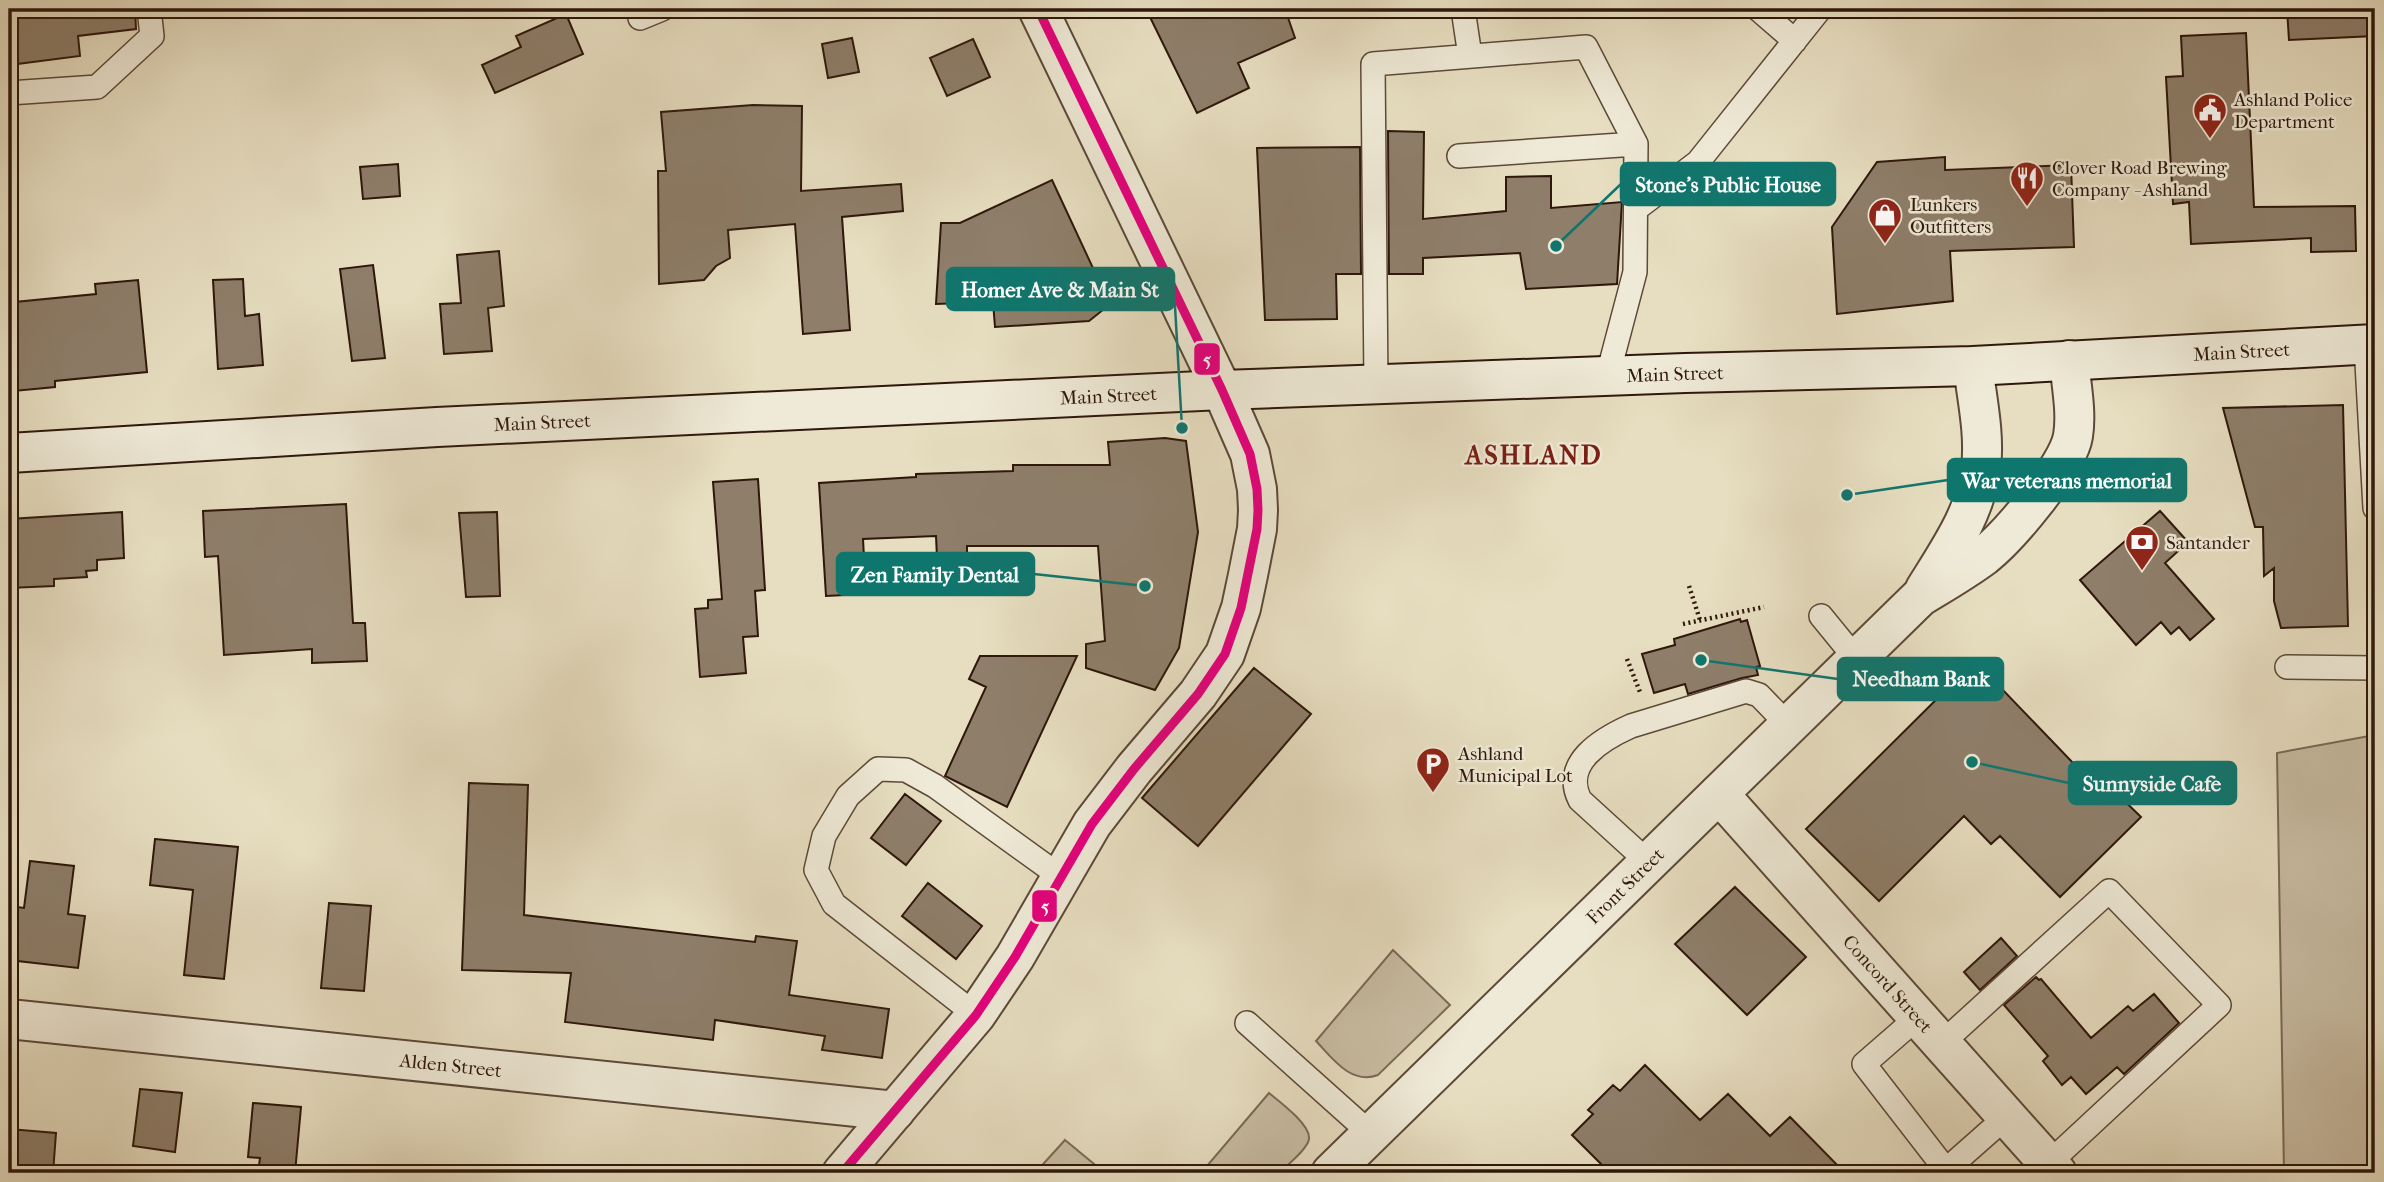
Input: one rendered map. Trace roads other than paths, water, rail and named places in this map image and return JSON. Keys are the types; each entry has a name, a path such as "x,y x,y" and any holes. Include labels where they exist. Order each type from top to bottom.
{"street":[{"path":"842,1173 976,1015 1016,957 1078,846 1108,802 1213,675 1231,637 1254,551 1258,510 1250,454 1222,390 1038,9"},
{"name":"Main Street","path":"9,453 437,427 1222,390 1607,378 1685,373 1973,366 2371,344"},
{"name":"Front Street","path":"1331,1173 1920,597 1984,556 2022,515 2060,465 2073,436 2069,360"},
{"name":"Front Street","path":"1920,597 1957,536 1979,482 1982,442 1973,366"},
{"name":"Concord Street","path":"1719,794 2052,1169"},
{"name":"Alden Street","path":"9,1019 895,1111"}],"lane":[{"path":"9,93 97,87 152,36 149,9"},
{"path":"640,18 662,9"},
{"path":"1463,9 1470,57"},
{"path":"1758,9 1795,40"},
{"path":"1636,209 1698,162 1820,9"},
{"path":"1376,385 1373,64 1586,47 1636,145 1635,272 1607,378"},
{"path":"1459,156 1636,145"},
{"path":"2371,344 2375,508"},
{"path":"1821,616 1857,660"},
{"path":"2287,667 2375,668"},
{"path":"1648,862 1580,800 1574,788 1574,778 1579,765 1594,748 1613,734 1631,726 1746,691 1759,695 1789,726"},
{"path":"976,1015 834,904 816,870 824,836 848,796 878,769 906,771 935,786 1060,877"},
{"path":"2006,1117 1946,1170 1864,1064 1929,1031 2109,891 2219,1004 2052,1169"},
{"path":"1247,1023 1371,1134"}],"place":[{"name":"Ashland Police Department","path":"2210,140"},
{"name":"Clover Road Brewing Company - Ashland","path":"2027,208"},
{"name":"Lunkers Outfitters","path":"1885,245"},
{"name":"Stone's Public House","path":"1556,246"},
{"name":"Homer Ave & Main St","path":"1182,428"},
{"name":"War veterans memorial","path":"1847,495"},
{"name":"Santander","path":"2142,572"},
{"name":"Zen Family Dental","path":"1145,586"},
{"name":"Needham Bank","path":"1701,660"},
{"name":"Sunnyside Cafe","path":"1972,762"},
{"name":"Ashland Municipal Lot","path":"1433,794"}],"district":[{"name":"ASHLAND","path":"1534,455"}]}
